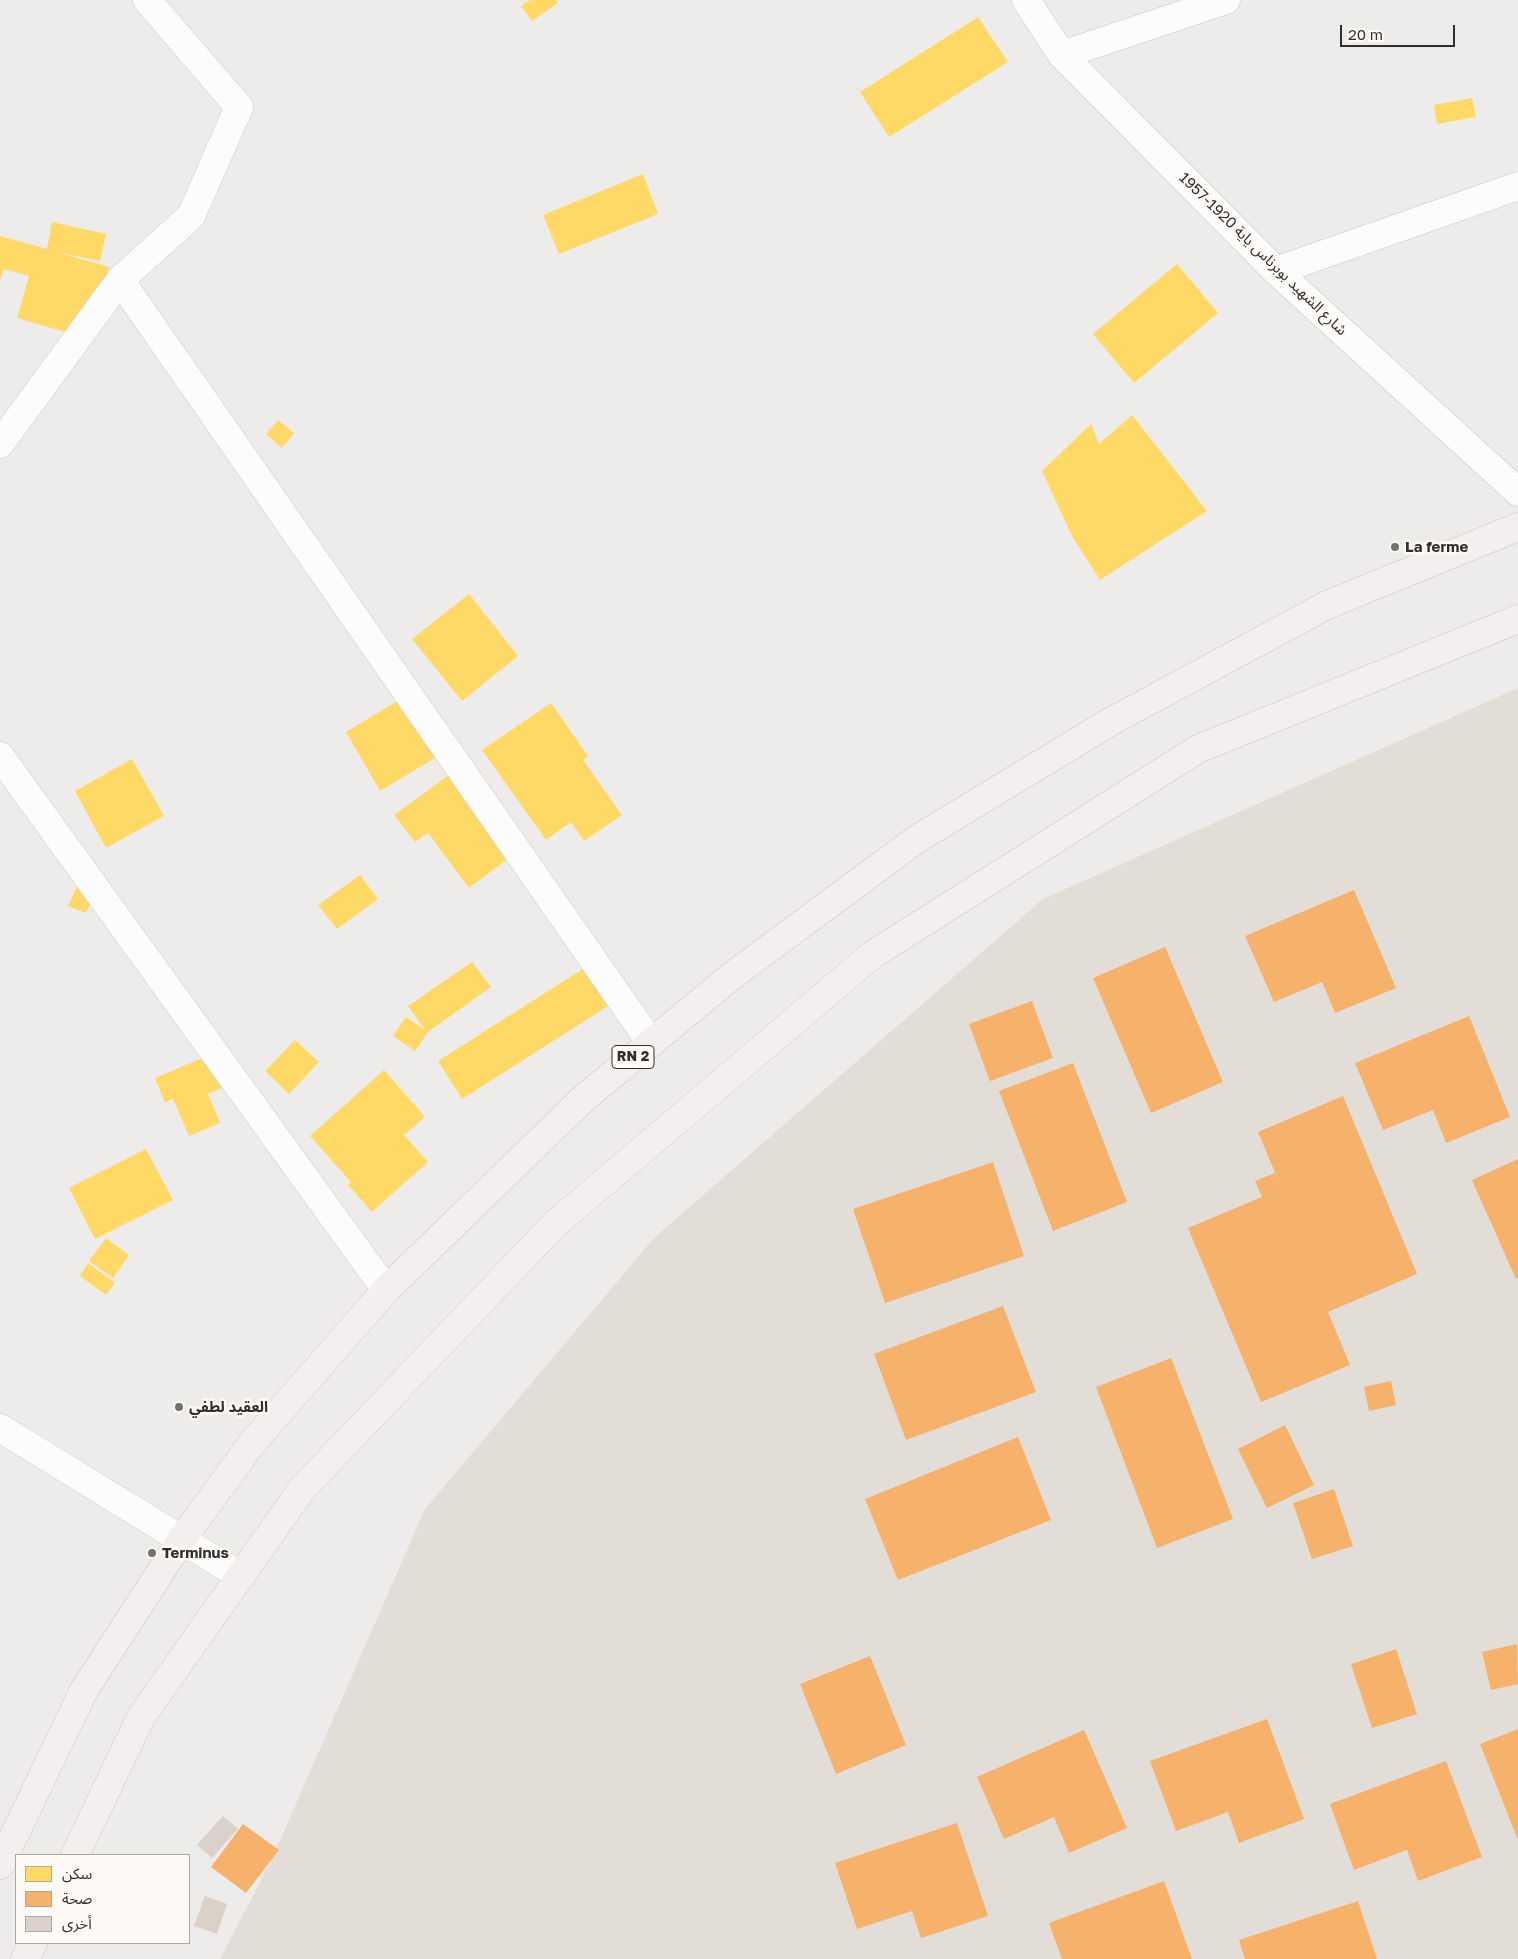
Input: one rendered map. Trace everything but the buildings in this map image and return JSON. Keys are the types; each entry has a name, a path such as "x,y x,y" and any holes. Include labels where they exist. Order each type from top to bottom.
{"highway":[{"name":"RN 2","path":"0,1865 84,1690 182,1540 253,1442 386,1290 583,1099 733,975 917,839 1110,722 1327,605 1518,528"},
{"path":"75,1854 141,1717 302,1489 555,1224 872,955 1198,750 1518,619"},
{"path":"25,1959 32,1944"}],"street":[{"path":"0,444 120,280 192,216 240,107 148,0"},
{"name":"شارع الشهيد بوبرناس ياية 1920-1957","path":"1026,0 1062,55 1276,271 1518,492"},
{"path":"1062,55 1226,0"},
{"path":"1276,271 1518,186"},
{"path":"120,280 651,1043"},
{"path":"0,756 386,1290"},
{"path":"0,1428 241,1576"}],"shaded area":[{"path":"1518,688 1518,1959 220,1959 271,1861 425,1509 654,1238 1043,899"}],"place":[{"name":"La ferme","path":"1395,547"},
{"name":"العقيد لطفي","path":"179,1407"},
{"name":"Terminus","path":"152,1553"}]}
